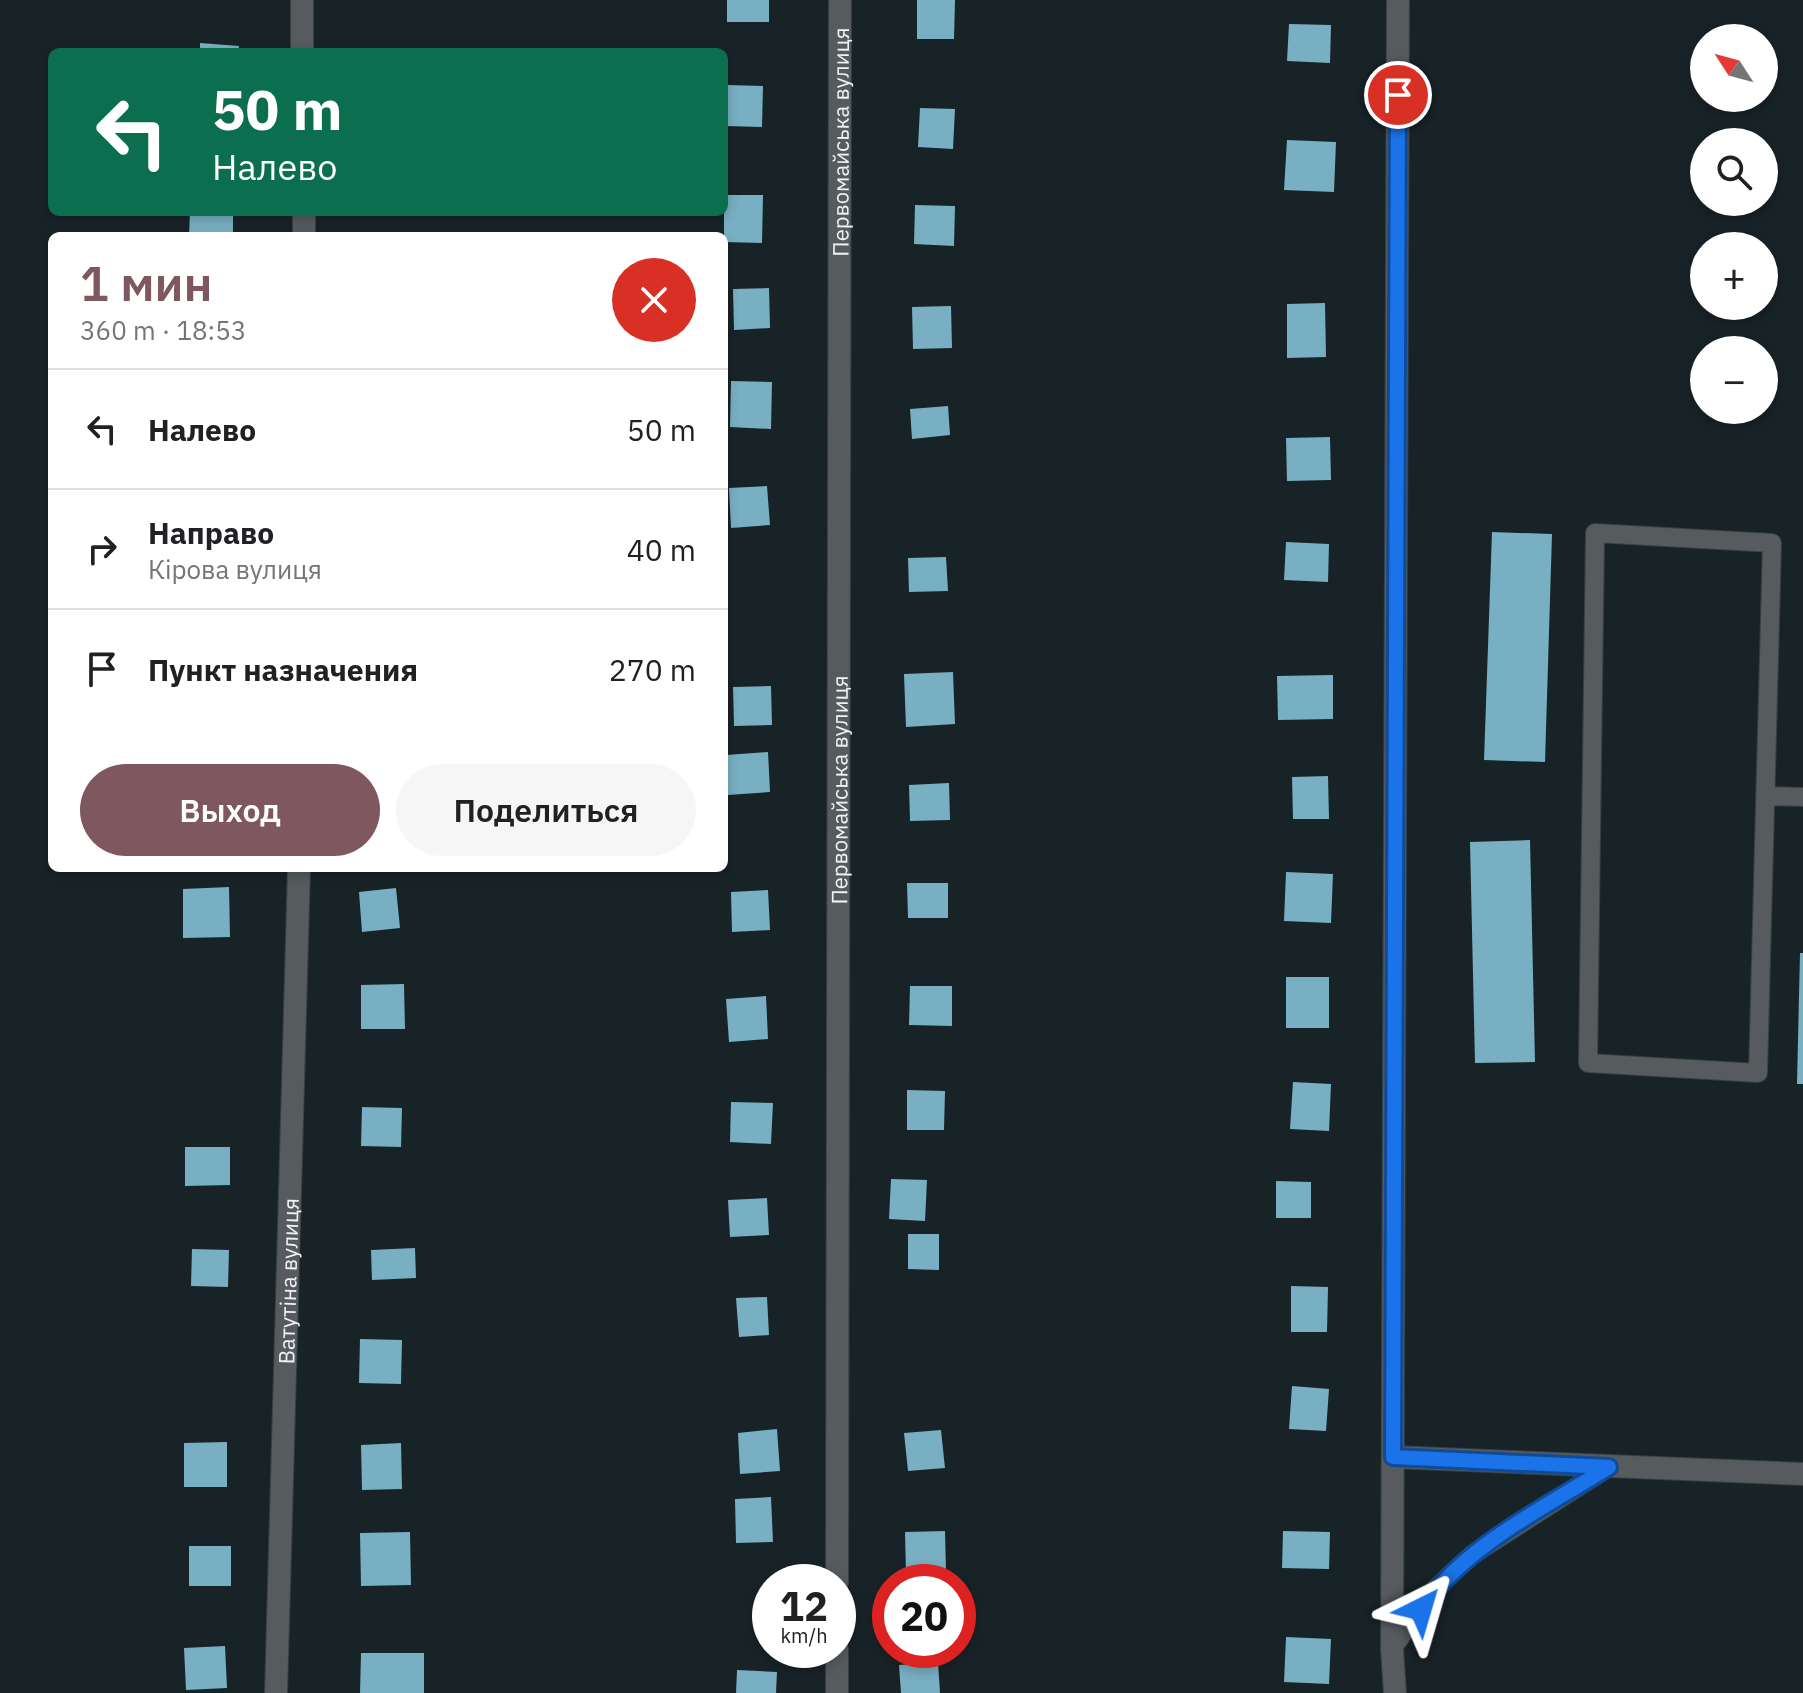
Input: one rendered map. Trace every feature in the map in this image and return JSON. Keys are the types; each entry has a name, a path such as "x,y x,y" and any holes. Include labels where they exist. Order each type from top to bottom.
{"street":[{"path":"302,0 302,48"},
{"name":"Первомайська вулиця","path":"837,1564 840,0"},
{"path":"1395,1693 1392,1649 1398,0"},
{"name":"Ватутіна вулиця","path":"276,1693 299,872"},
{"path":"1393,1457 1803,1474"},
{"path":"837,1668 837,1693"}],"lane":[{"path":"1595,533 1772,543 1765,796 1758,1073 1588,1063 1595,533"},
{"path":"1765,796 1803,797"},
{"path":"1392,1649 1435,1589 1472,1555 1609,1467"}],"building":[{"path":"727,0 769,0 769,22 727,22"},
{"path":"917,0 955,0 954,39 917,39"},
{"path":"1289,24 1331,25 1330,63 1287,61"},
{"path":"200,43 239,46 239,48 200,48"},
{"path":"728,85 763,86 762,127 728,126"},
{"path":"920,108 955,109 953,149 918,147"},
{"path":"1287,140 1336,142 1334,192 1284,190"},
{"path":"728,195 763,195 762,243 728,242 728,232 724,232"},
{"path":"915,205 955,206 954,246 914,244"},
{"path":"190,216 233,216 233,232 189,232"},
{"path":"769,288 770,328 734,330 733,289"},
{"path":"1325,303 1326,357 1287,358 1287,304"},
{"path":"951,306 952,348 913,349 912,307"},
{"path":"731,381 772,382 771,429 730,427"},
{"path":"948,406 950,435 912,439 910,409"},
{"path":"1330,437 1331,480 1287,481 1286,438"},
{"path":"767,486 770,525 731,528 729,488"},
{"path":"1492,532 1552,534 1545,762 1484,760"},
{"path":"1286,542 1329,544 1328,582 1284,580"},
{"path":"946,557 948,591 909,592 908,558"},
{"path":"953,672 955,724 906,727 904,674"},
{"path":"1333,675 1333,719 1278,720 1277,676"},
{"path":"771,686 772,725 734,726 733,687"},
{"path":"768,752 770,792 728,795 728,755"},
{"path":"1328,776 1329,819 1293,819 1292,777"},
{"path":"949,783 950,820 910,821 909,785"},
{"path":"1530,840 1535,1062 1475,1063 1470,842"},
{"path":"1286,872 1333,874 1331,923 1284,921"},
{"path":"907,883 948,883 948,918 908,918"},
{"path":"229,887 230,937 183,938 183,889"},
{"path":"396,888 400,928 362,932 359,892"},
{"path":"768,890 770,930 732,932 731,892"},
{"path":"1800,953 1803,953 1803,1084 1797,1084"},
{"path":"1286,977 1329,977 1329,1028 1286,1028"},
{"path":"404,984 405,1029 361,1029 361,985"},
{"path":"910,986 952,986 952,1026 909,1025"},
{"path":"766,996 768,1039 729,1042 726,999"},
{"path":"1293,1082 1331,1084 1329,1131 1290,1129"},
{"path":"907,1090 945,1091 944,1130 907,1130"},
{"path":"731,1102 773,1103 771,1144 730,1142"},
{"path":"362,1107 402,1108 401,1147 361,1146"},
{"path":"185,1147 230,1147 230,1185 185,1186"},
{"path":"891,1179 927,1180 925,1221 889,1219"},
{"path":"1276,1181 1311,1182 1311,1218 1276,1218"},
{"path":"767,1198 769,1235 730,1237 728,1200"},
{"path":"908,1234 939,1234 939,1270 908,1269"},
{"path":"415,1248 416,1278 372,1280 371,1250"},
{"path":"192,1249 229,1250 228,1287 191,1286"},
{"path":"1291,1286 1328,1287 1327,1332 1291,1332"},
{"path":"767,1297 769,1335 739,1337 736,1298"},
{"path":"360,1339 402,1340 401,1384 359,1383"},
{"path":"1292,1386 1329,1389 1326,1431 1289,1429"},
{"path":"777,1429 780,1471 740,1474 738,1433"},
{"path":"941,1430 945,1468 908,1471 904,1433"},
{"path":"227,1442 227,1487 184,1487 184,1443"},
{"path":"401,1443 402,1489 362,1490 361,1445"},
{"path":"771,1497 773,1542 736,1543 735,1499"},
{"path":"945,1531 946,1564 906,1564 905,1532"},
{"path":"1283,1531 1330,1532 1329,1569 1282,1568"},
{"path":"410,1532 411,1585 361,1586 360,1533"},
{"path":"189,1546 231,1546 231,1586 189,1586"},
{"path":"1286,1637 1331,1639 1329,1684 1284,1682"},
{"path":"225,1646 227,1688 186,1690 184,1648"},
{"path":"361,1653 424,1653 424,1693 360,1693"},
{"path":"899,1668 938,1668 940,1693 901,1693"},
{"path":"737,1670 777,1672 776,1693 736,1693"}],"route":[{"path":"1398,95 1393,1457 1609,1467 1472,1555 1435,1589 1421,1609"}]}
